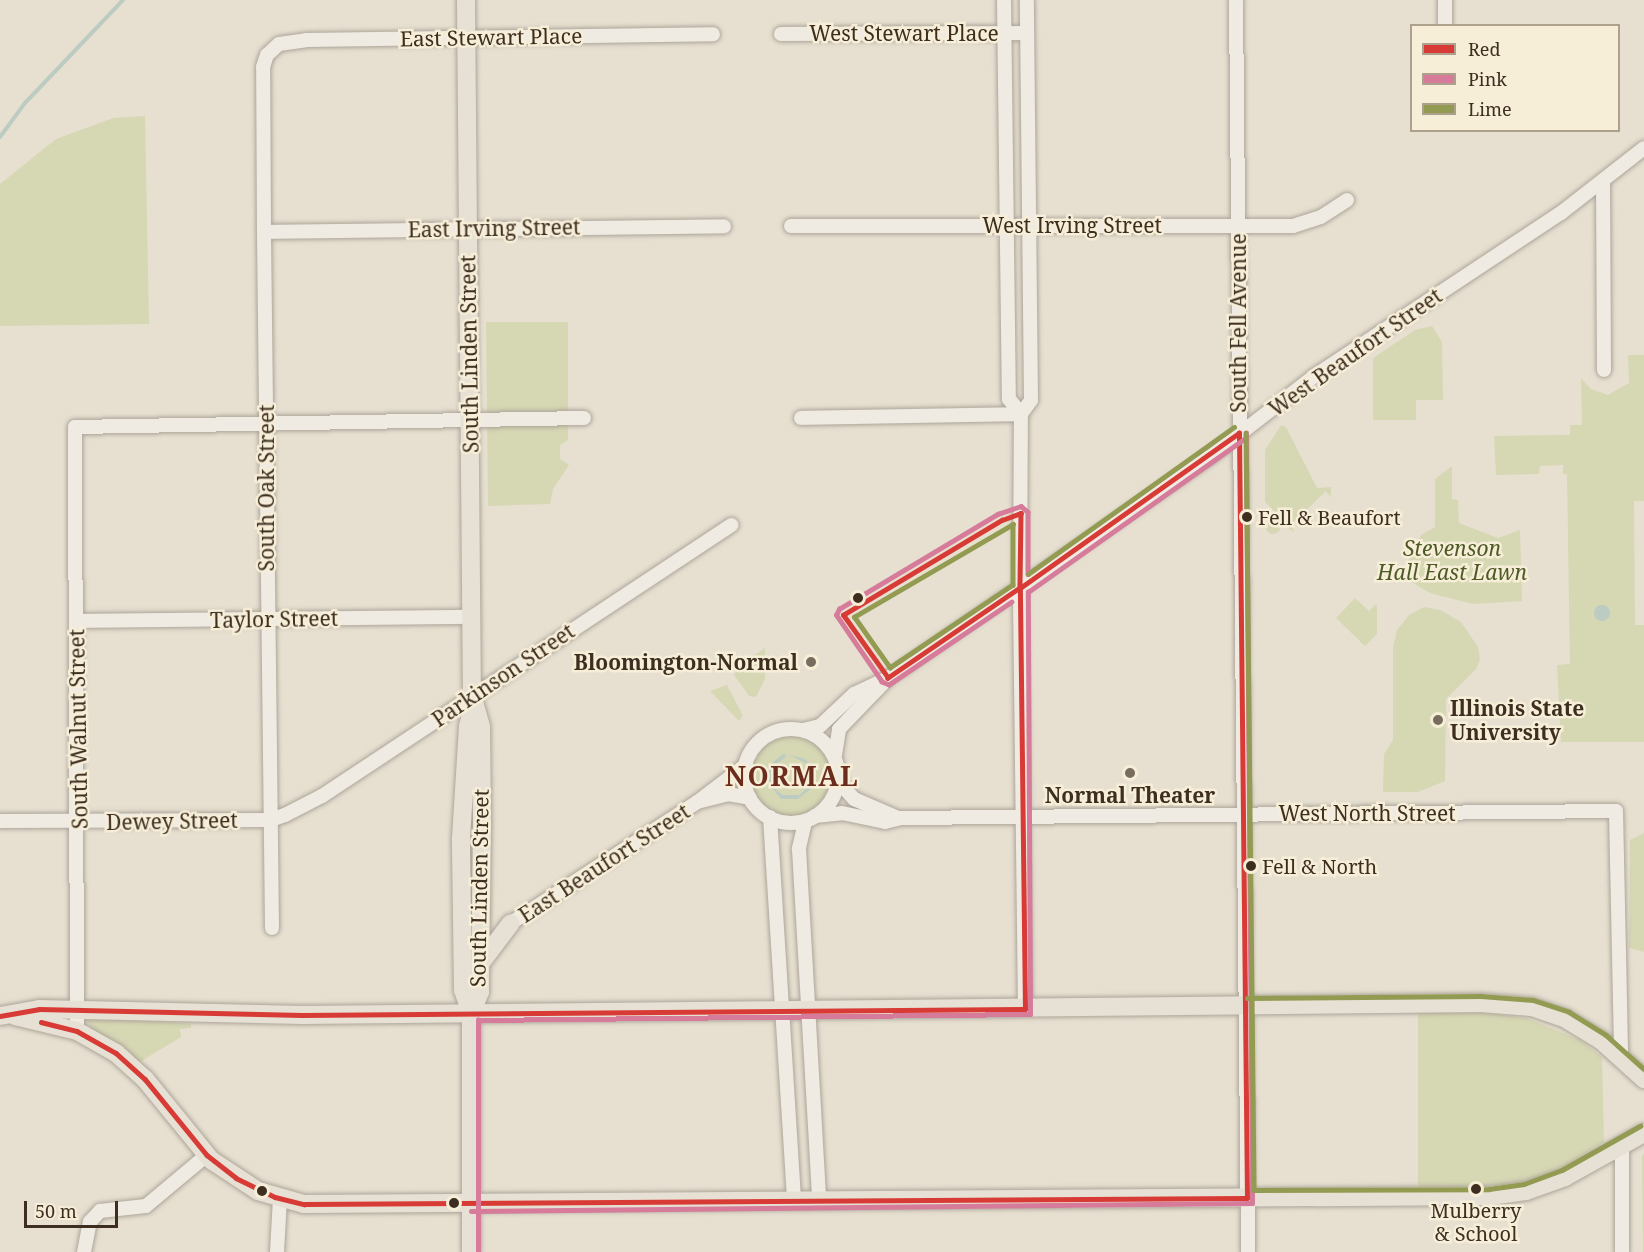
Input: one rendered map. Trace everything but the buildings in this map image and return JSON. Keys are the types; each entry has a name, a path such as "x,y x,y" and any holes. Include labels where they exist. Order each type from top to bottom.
{"main road":[{"name":"South Linden Street","path":"466,0 473,701 468,726 461,838 463,990 471,1013"},
{"name":"South Linden Street","path":"471,1013 480,992 481,903 481,728 473,701"},
{"path":"481,903 493,922 511,923"},
{"path":"480,964 511,923"},
{"path":"7,1016 39,1009 252,1014 1247,1005 1522,1005 1566,1019 1621,1058 1644,1079"},
{"path":"471,1013 471,1252"},
{"path":"7,1016 77,1031 135,1069 207,1155 236,1178 278,1198 327,1205 1490,1196 1526,1191 1565,1177 1622,1143 1644,1133"}],"street":[{"path":"1004,0 1009,399 1021,414"},
{"path":"1025,1008 1020,588 1021,414 1031,400 1027,0"},
{"name":"South Fell Avenue","path":"1236,0 1248,1252"},
{"path":"1445,0 1445,24"},
{"name":"West Stewart Place","path":"781,34 1027,33"},
{"name":"East Stewart Place","path":"271,50 296,41 713,34"},
{"name":"South Oak Street","path":"271,50 263,67 272,928"},
{"name":"West Beaufort Street","path":"802,730 820,726 854,694 888,678 1020,588 1239,433 1313,377 1540,228 1603,182 1644,148"},
{"path":"1603,182 1604,370"},
{"name":"West Irving Street","path":"791,226 1306,223 1347,200"},
{"name":"East Irving Street","path":"264,232 468,227 724,226"},
{"path":"801,418 1021,414"},
{"path":"266,423 584,418"},
{"name":"South Walnut Street","path":"77,1031 80,1009 80,822 75,427 266,423"},
{"name":"Parkinson Street","path":"272,820 322,796 473,701 732,525"},
{"name":"Taylor Street","path":"76,621 471,617"},
{"name":"West Beaufort Street","path":"835,755 839,729 888,678"},
{"path":"806,1200 797,1010 799,849 810,819 834,796 837,780 835,755 817,737 802,730 783,729 770,734 752,751 746,765 750,798 757,808 770,817 791,823 810,819"},
{"name":"East Beaufort Street","path":"511,923 698,802 712,787 746,765"},
{"name":"West North Street","path":"837,780 854,799 901,818"},
{"name":"East Beaufort Street","path":"698,802 728,794 750,798"},
{"name":"West North Street","path":"810,819 831,812 873,821 901,818 1616,811 1621,1058"},
{"path":"770,817 797,1010 806,1200"},
{"name":"Dewey Street","path":"0,821 272,820"},
{"path":"1622,1143 1622,1252"},
{"path":"84,1252 87,1229 100,1211 150,1203 207,1155"},
{"path":"277,1252 278,1198"}],"green space":[{"path":"145,116 149,324 0,326 0,184 56,139 113,118"},
{"path":"486,322 568,322 568,440 560,445 560,459 569,465 553,489 550,504 488,506"},
{"path":"1432,326 1442,342 1443,400 1416,400 1416,420 1373,420 1373,358 1415,330"},
{"path":"1628,355 1644,355 1644,501 1634,501 1635,625 1644,625 1644,742 1561,742 1557,665 1570,664 1567,474 1563,474 1563,465 1540,466 1539,474 1496,475 1494,436 1570,435 1570,425 1582,425 1581,378 1591,389 1608,395 1629,383"},
{"path":"1281,425 1286,427 1317,488 1331,487 1331,498 1326,491 1291,525 1294,532 1283,525 1285,522 1265,502 1265,450"},
{"name":"Stevenson Hall East Lawn","path":"1452,466 1452,499 1458,500 1459,523 1498,538 1520,530 1522,601 1473,604 1430,593 1401,576 1421,535 1435,527 1435,479"},
{"path":"1273,520 1278,522 1280,527 1278,532 1273,534 1268,532 1266,527 1268,522"},
{"path":"1355,598 1369,611 1376,604 1377,608 1377,634 1365,646 1336,618"},
{"path":"1424,607 1440,610 1461,622 1478,647 1480,659 1476,669 1446,699 1445,781 1418,792 1383,792 1384,754 1393,740 1393,647 1397,630 1409,615"},
{"path":"765,648 765,679 756,697 749,696 734,675 742,663"},
{"path":"727,685 743,716 739,721 710,691"},
{"path":"792,736 807,739 820,748 829,761 832,776 829,791 820,804 807,813 792,816 777,813 764,804 755,791 752,776 755,761 764,748 777,739"},
{"path":"1644,833 1644,952 1629,948 1630,840"},
{"path":"1418,1013 1486,1013 1526,1018 1580,1040 1602,1057 1604,1142 1563,1167 1507,1188 1418,1192"},
{"path":"86,1018 191,1024 191,1028 180,1029 181,1037 140,1062 92,1030"},
{"path":"1644,1153 1644,1252 1643,1252 1642,1156"}],"shaded area":[{"path":"1599,605 1605,605 1610,613 1608,619 1599,621 1594,616 1594,610"},
{"path":"784,753 786,757 775,765 771,778 776,790 783,795 800,795 811,783 807,764 790,755 805,759 814,770 813,787 798,799 781,799 768,782 769,766"}],"waterway":[{"path":"0,137 25,103 123,0"}],"transit line":[{"name":"Lime","path":"1028,574 1234,427"},
{"name":"Red","path":"1020,588 1239,433"},
{"name":"Red","path":"41,1022 77,1031 116,1053 145,1079 207,1155 236,1178 275,1197 304,1204 1247,1198 1239,433"},
{"name":"Pink","path":"471,1211 1252,1203 1246,433"},
{"name":"Lime","path":"1246,433 1254,1190 1489,1189 1524,1184 1562,1170 1640,1126"},
{"name":"Pink","path":"478,1252 478,1020 1030,1014 1028,592 1244,439"},
{"name":"Pink","path":"1012,602 889,685 882,682 836,615 839,609 998,514 1021,506 1028,512 1028,574"},
{"name":"Red","path":"1021,513 1020,588 888,678 843,615 1002,520 1021,513"},
{"name":"Lime","path":"1013,524 1013,585 890,668 854,617 1013,524"},
{"name":"Red","path":"0,1016 39,1009 302,1015 1025,1009 1020,588"},
{"name":"Lime","path":"1247,998 1481,996 1533,1000 1569,1012 1606,1035 1644,1069"}],"place":[{"name":"Fell & Beaufort","path":"1247,517"},
{"name":"Bloomington-Normal","path":"811,662"},
{"name":"Illinois State University","path":"1438,720"},
{"name":"Normal Theater","path":"1130,773"},
{"name":"Fell & North","path":"1251,866"},
{"name":"Mulberry & School","path":"1476,1189"}],"district":[{"name":"NORMAL","path":"792,776"}]}
